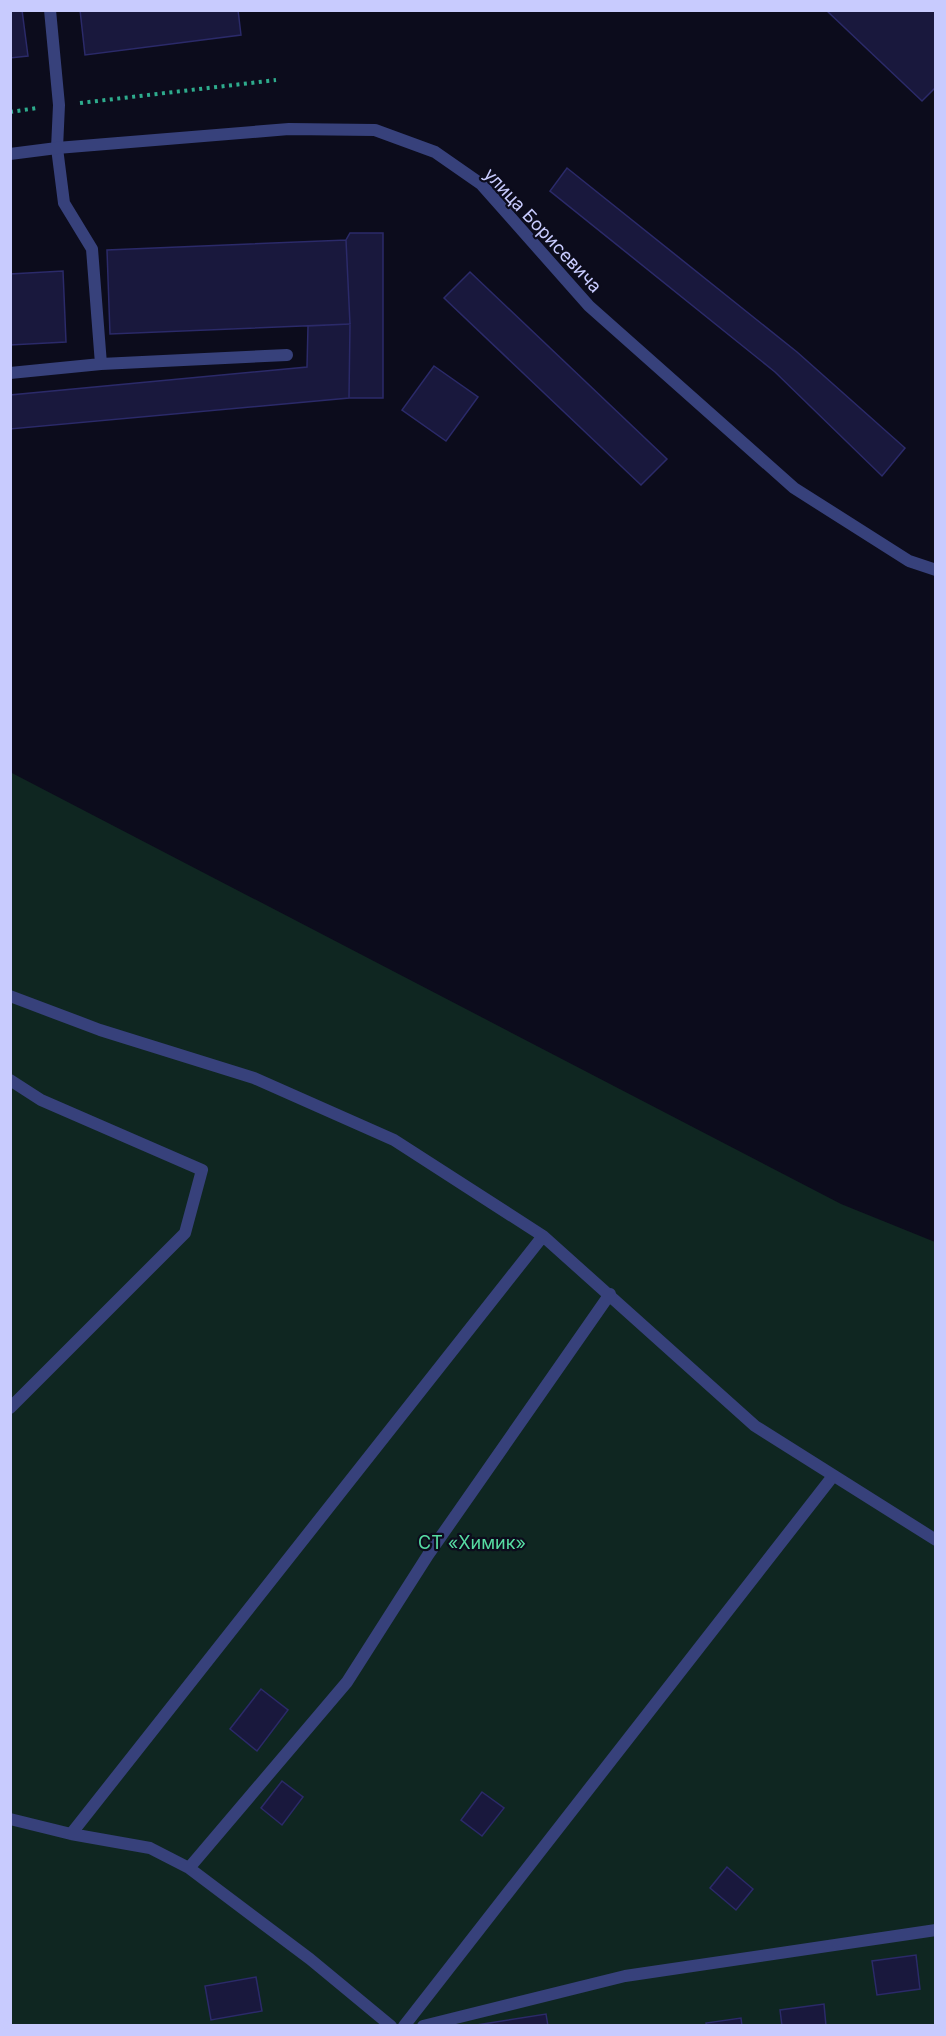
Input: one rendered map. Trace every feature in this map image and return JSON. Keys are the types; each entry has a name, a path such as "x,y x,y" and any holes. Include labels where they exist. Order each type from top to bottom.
{"street":[{"path":"50,10 59,105 57,148 64,203 92,249 101,364"},
{"name":"улица Борисевича","path":"10,154 289,129 375,130 435,152 481,184 589,306 794,488 909,561 936,570"},
{"path":"10,373 101,364 287,355"},
{"path":"10,996 100,1030 254,1078 394,1140 543,1236 755,1426 936,1540"},
{"path":"10,1080 41,1100 202,1170 185,1233 10,1408"},
{"path":"71,1834 543,1236"},
{"path":"189,1868 347,1682 428,1556 610,1294"},
{"path":"404,2025 833,1476"},
{"path":"10,1819 71,1834 150,1848 189,1868 310,1959 392,2025"},
{"path":"423,2025 625,1976 936,1930"}],"path":[{"path":"10,112 276,80"}],"green space":[{"name":"СТ «Химик»","path":"10,772 841,1204 935,1242 935,2025 11,2025"}],"building":[{"path":"10,10 22,10 28,56 10,58"},
{"path":"80,10 238,10 241,35 85,55"},
{"path":"826,10 936,10 936,87 922,101"},
{"path":"567,168 797,352 905,448 882,476 775,372 550,191"},
{"path":"350,233 383,233 383,398 349,398 350,324 346,240"},
{"path":"346,240 350,324 110,334 107,250"},
{"path":"63,271 66,342 10,345 10,274"},
{"path":"470,272 667,459 641,485 444,298"},
{"path":"350,324 349,398 10,429 10,395 307,367 308,326"},
{"path":"434,366 478,397 446,441 402,410"},
{"path":"261,1689 288,1710 257,1751 230,1729"},
{"path":"282,1781 303,1797 282,1825 261,1808"},
{"path":"482,1792 504,1808 482,1836 461,1820"},
{"path":"727,1867 753,1889 736,1910 710,1888"},
{"path":"916,1955 920,1989 877,1995 872,1961"},
{"path":"256,1977 262,2011 211,2020 205,1986"},
{"path":"824,2004 826,2026 782,2026 780,2010"},
{"path":"546,2014 548,2026 477,2026 477,2025"},
{"path":"741,2018 742,2026 707,2026 706,2023"}]}
